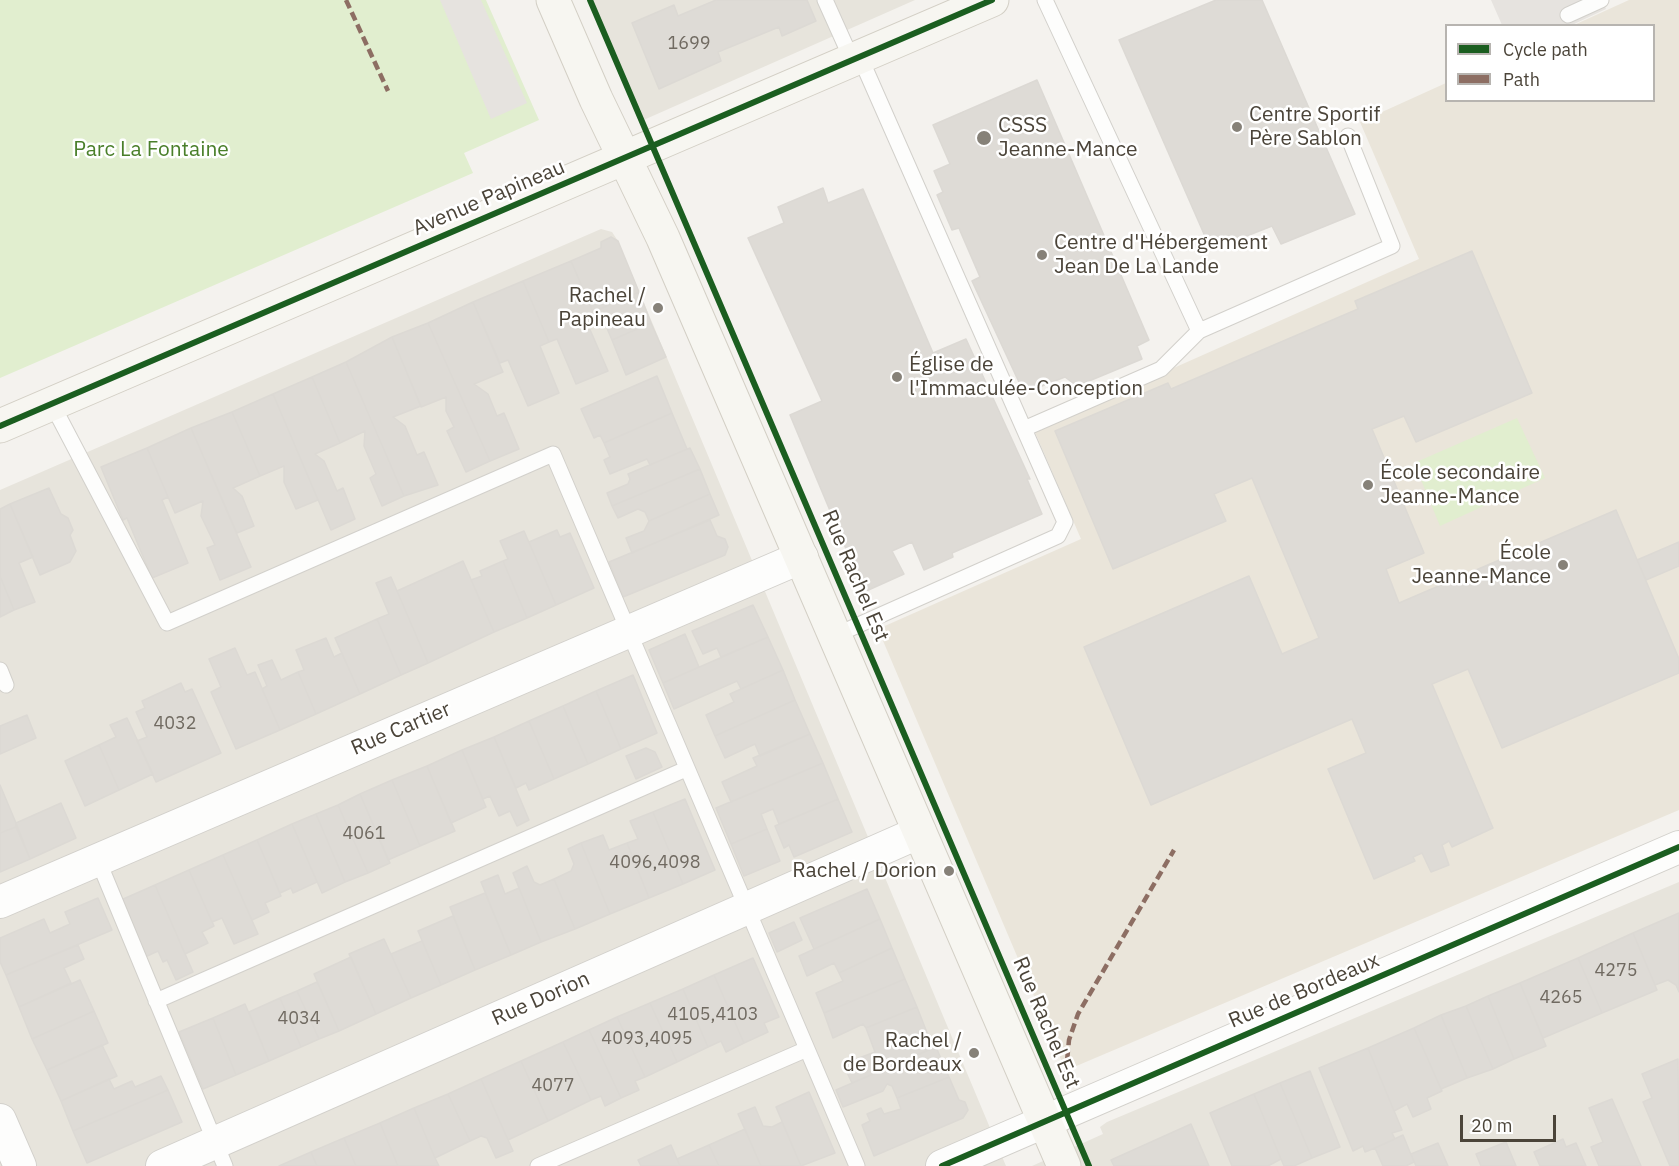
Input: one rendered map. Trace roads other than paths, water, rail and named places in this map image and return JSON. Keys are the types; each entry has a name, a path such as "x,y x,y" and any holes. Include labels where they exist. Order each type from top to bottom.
{"main road":[{"name":"Rue Rachel Est","path":"552,0 663,238 1064,1166"},
{"name":"Avenue Papineau","path":"0,426 992,0"}],"street":[{"name":"Rue Cartier","path":"0,902 802,557"},
{"name":"Rue Dorion","path":"162,1166 220,1155 747,909 920,832"},
{"name":"Rue de Bordeaux","path":"942,1166 1679,847"},
{"path":"0,1120 20,1166"}],"lane":[{"path":"825,0 856,59 1026,429 1065,522 1058,536 836,635"},
{"path":"1045,0 1199,331"},
{"path":"1568,15 1601,0"},
{"path":"1026,429 1161,369 1199,331 1392,246 1348,136"},
{"path":"52,404 167,623 553,454 857,1166"},
{"path":"0,670 6,685"},
{"path":"156,1001 686,769"},
{"path":"98,860 220,1155"},
{"path":"538,1166 807,1049"}],"place":[{"name":"Centre Sportif Père Sablon","path":"1237,127"},
{"name":"CSSS Jeanne-Mance","path":"984,138"},
{"name":"Centre d'Hébergement Jean De La Lande","path":"1042,255"},
{"name":"Rachel / Papineau","path":"658,308"},
{"name":"Église de l'Immaculée-Conception","path":"897,377"},
{"name":"École secondaire Jeanne-Mance","path":"1368,485"},
{"name":"École Jeanne-Mance","path":"1563,565"},
{"name":"Rachel / Dorion","path":"949,871"},
{"name":"Rachel / de Bordeaux","path":"974,1053"}],"park label":[{"name":"Parc La Fontaine","path":"151,150"}]}
